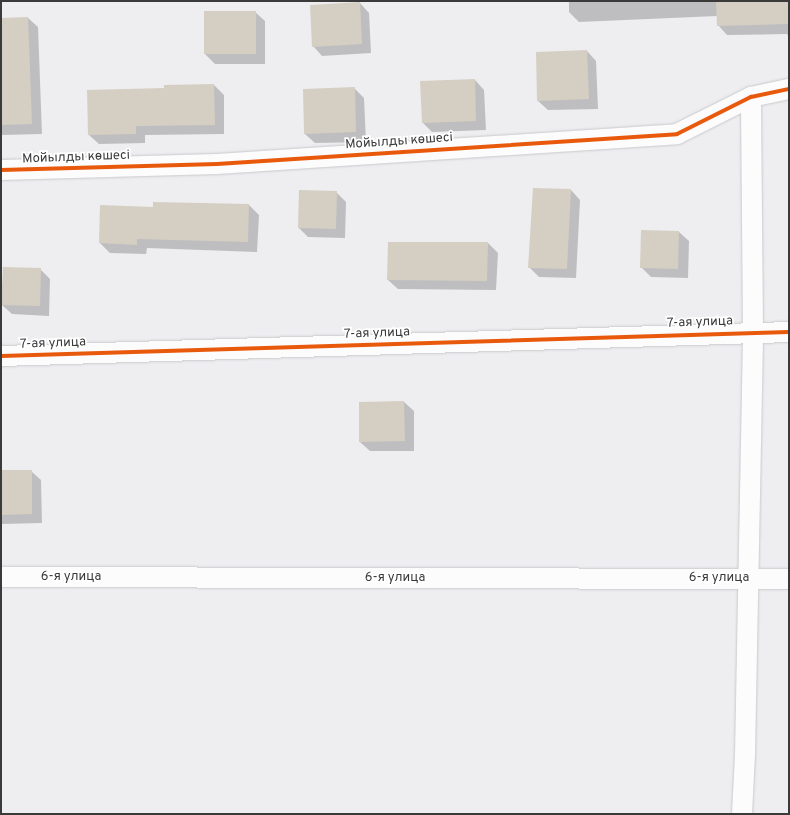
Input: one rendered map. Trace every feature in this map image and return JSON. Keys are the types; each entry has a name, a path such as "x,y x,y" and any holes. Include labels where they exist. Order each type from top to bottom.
{"street":[{"name":"Мойылды көшесі","path":"1,170 217,164 677,134 752,97 789,89"},
{"path":"742,814 745,754 747,578 753,332 752,97"},
{"name":"7-ая улица","path":"1,356 789,332"},
{"name":"6-я улица","path":"1,577 789,579"}],"building":[{"path":"716,1 789,1 789,24 717,26"},
{"path":"360,2 362,44 312,47 310,5"},
{"path":"204,11 256,11 256,54 204,54"},
{"path":"28,17 32,124 1,125 1,18"},
{"path":"587,50 589,99 537,101 536,52"},
{"path":"475,79 476,121 422,123 420,81"},
{"path":"214,84 215,125 136,126 136,134 88,135 87,90 164,88 164,85"},
{"path":"355,87 356,132 304,134 303,89"},
{"path":"533,188 571,189 567,269 528,268"},
{"path":"299,190 337,191 336,229 298,228"},
{"path":"153,202 249,204 248,242 137,239 137,245 99,243 100,205 153,207"},
{"path":"641,230 679,231 678,269 640,268"},
{"path":"388,242 488,242 487,281 387,280"},
{"path":"3,267 41,268 40,306 1,305"},
{"path":"404,401 405,441 359,442 359,402"},
{"path":"1,470 32,470 32,514 1,515"}],"cycle path":[{"path":"1,170 217,164 677,134 751,97 789,89"},
{"path":"1,356 789,332"}]}
